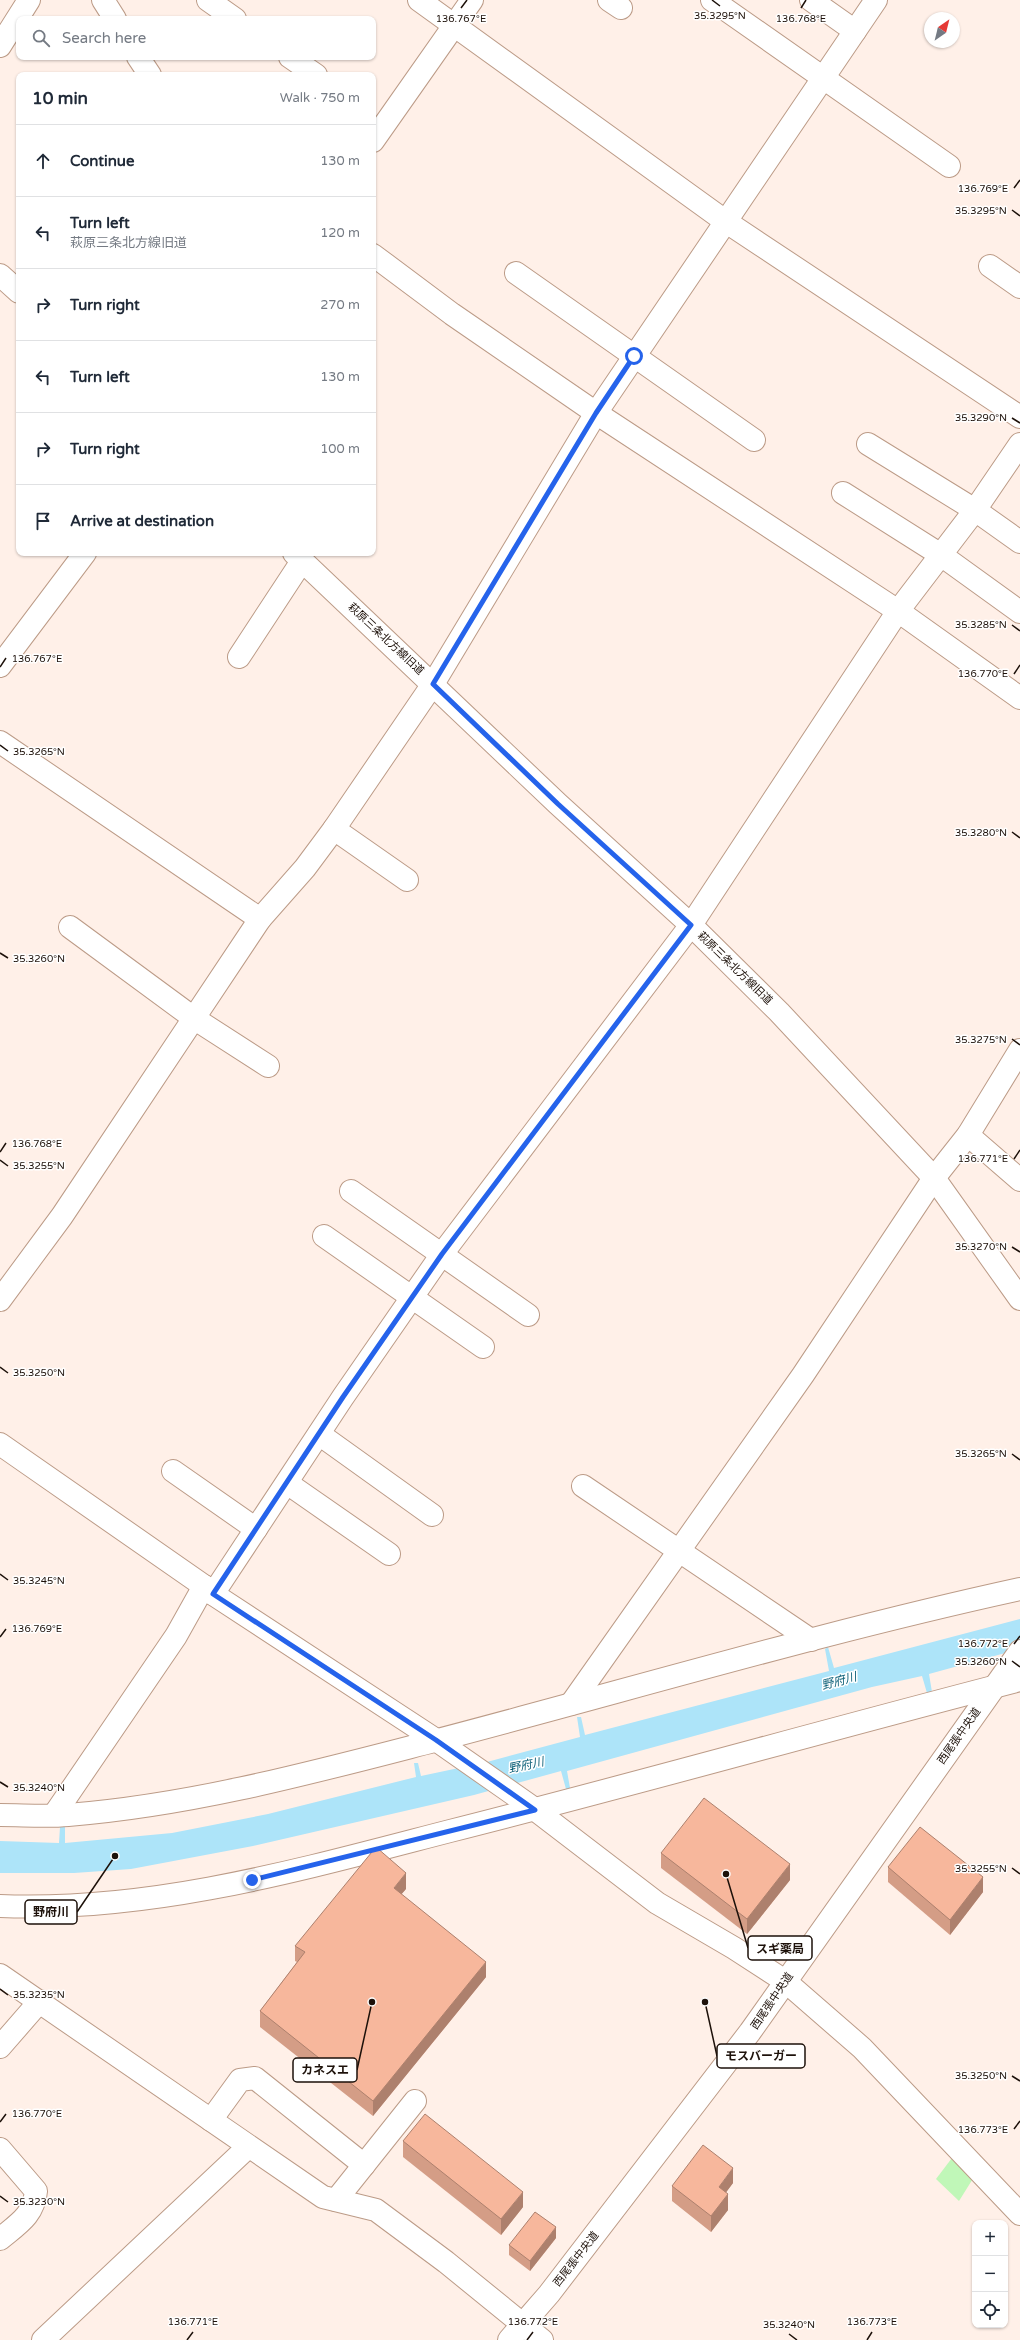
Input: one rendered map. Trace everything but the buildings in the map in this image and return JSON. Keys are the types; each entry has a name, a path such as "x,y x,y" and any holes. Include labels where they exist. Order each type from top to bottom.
{"street":[{"path":"19,16 29,0"},
{"path":"103,0 113,16"},
{"path":"208,0 231,16"},
{"path":"419,0 725,221 1020,418"},
{"path":"376,130 379,119 455,27 472,0"},
{"path":"712,0 949,166"},
{"path":"811,0 855,31"},
{"path":"0,1300 62,1216 195,1019 260,919 305,868 334,829 433,684 596,413 876,0"},
{"path":"0,46 16,21"},
{"path":"140,60 148,72"},
{"path":"294,60 312,72"},
{"path":"376,257 452,314 596,413 898,611 1020,698"},
{"path":"990,266 1020,287"},
{"path":"516,273 754,440"},
{"path":"0,275 16,289"},
{"path":"868,444 975,510 1020,542"},
{"path":"54,1815 208,1590 256,1529 442,1254 691,925 898,611 975,510 1020,444"},
{"path":"844,493 941,555 1020,612"},
{"path":"0,666 83,556"},
{"path":"239,657 298,557"},
{"name":"萩原三条北方線旧道","path":"298,557 558,804 691,925 779,1012 934,1178 1020,1299"},
{"path":"0,742 260,919"},
{"path":"334,829 407,880"},
{"path":"70,928 195,1019 268,1066"},
{"path":"571,1704 785,1400 934,1178 968,1135 1020,1050"},
{"path":"968,1135 1020,1180"},
{"path":"351,1191 528,1315"},
{"path":"324,1236 483,1347"},
{"path":"319,1434 432,1515"},
{"path":"0,1444 208,1590 441,1743 532,1807 657,1903 734,1948 785,1981 862,2048 1020,2214"},
{"path":"173,1471 256,1529"},
{"path":"287,1483 389,1554"},
{"path":"583,1486 811,1640"},
{"path":"0,1815 54,1815 157,1804 253,1786 441,1743 571,1704 913,1612 1020,1589"},
{"name":"西尾張中央道","path":"509,2340 549,2294 750,2032 1020,1650"},
{"path":"0,1906 36,1908 167,1897 281,1874 1020,1680"},
{"path":"0,1975 40,2001 248,2147 323,2197 376,2210 542,2340"},
{"path":"0,2047 40,2001"},
{"path":"211,2120 240,2080 255,2078 364,2165"},
{"path":"336,2200 415,2101"},
{"path":"43,2340 248,2147"},
{"path":"0,2149 36,2190 35,2203 25,2218 0,2239"}],"green space":[{"path":"955,2154 974,2177 959,2201 936,2179"}],"water":[{"path":"1020,1619 1020,1649 929,1674 932,1692 927,1693 922,1676 872,1687 567,1771 570,1788 566,1789 561,1771 474,1795 253,1846 131,1869 74,1873 0,1873 0,1841 59,1843 60,1827 65,1827 65,1843 172,1833 268,1814 416,1777 414,1763 418,1763 421,1776 487,1762 580,1737 577,1717 581,1717 585,1735 829,1671 825,1649 828,1647 834,1668"}],"place":[{"name":"野府川","path":"115,1856"},
{"name":"スギ薬局","path":"726,1874"},
{"name":"カネスエ","path":"372,2002"},
{"name":"モスバーガー","path":"705,2002"}],"route":[{"path":"252,1880 535,1810 436,1740 213,1594 343,1397 442,1254 691,925 558,804 433,684 596,413 634,356"}]}
